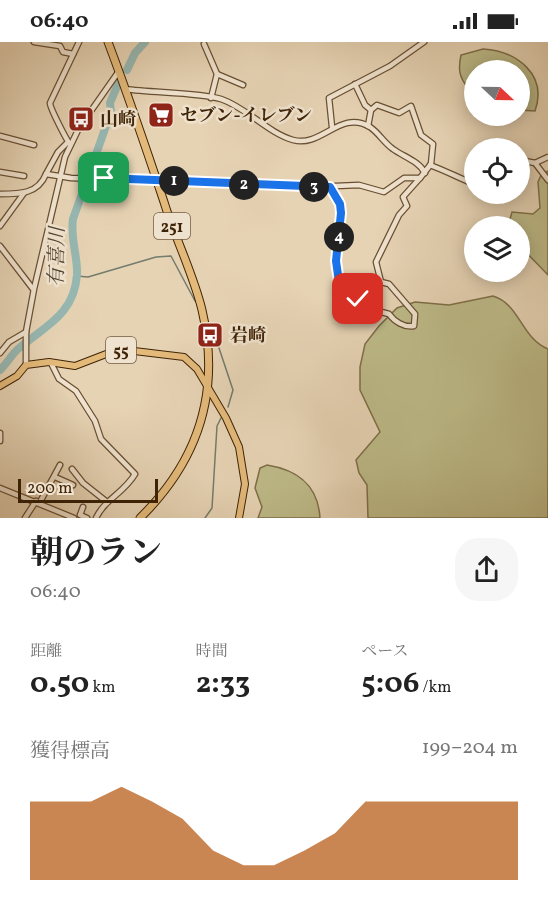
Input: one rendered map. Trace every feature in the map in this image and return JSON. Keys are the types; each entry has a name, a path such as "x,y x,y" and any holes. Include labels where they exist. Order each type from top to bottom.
{"highway":[{"name":"251","path":"108,42 202,310 208,366 202,418 186,462 175,480 140,518"}],"main road":[{"name":"55","path":"26,365 51,363 75,366 114,351 126,350 184,357 197,369 234,434 243,462 245,484 239,518"},
{"path":"0,386 17,376 26,365"}],"street":[{"path":"34,42 60,46 63,52 73,54"},
{"path":"26,365 26,334 34,289 69,143 66,133 50,109 57,86 79,42"},
{"path":"332,126 329,98 410,54 424,42"},
{"path":"204,44 217,74 211,98"},
{"path":"0,194 24,193 41,186 58,152 69,143 119,71"},
{"path":"217,74 243,86"},
{"path":"355,84 365,105 371,110"},
{"path":"125,88 211,98 237,106 294,140 310,141 332,126 351,121 368,126 387,145 420,165 425,173"},
{"path":"330,187 340,204 341,213 336,261 339,282 362,307 389,314 393,320 409,327 414,326 415,315 389,284 381,282 376,262 399,215 407,206 403,197 430,165 433,144 421,135 411,106 399,113 377,105 371,110 368,126"},
{"path":"0,136 34,145"},
{"path":"530,162 535,163 548,156"},
{"path":"535,163 548,180"},
{"path":"430,165 452,173 464,182"},
{"path":"0,172 24,176"},
{"path":"46,174 71,178 330,187 359,185 384,192 404,178 420,178"},
{"path":"0,226 24,193"},
{"path":"0,246 34,289"},
{"path":"0,353 9,342 26,334"},
{"path":"51,363 59,379 76,391 95,421 101,439 135,474 127,487 107,502 96,518"},
{"path":"0,433 0,441"},
{"path":"28,517 56,477 60,465"},
{"path":"72,469 83,483 107,502"},
{"path":"56,477 73,484"},
{"path":"0,488 74,518"},
{"path":"83,507 80,515 87,518"}],"shaded area":[{"path":"483,49 507,54 517,60 464,60 464,82 460,73 461,55"},
{"path":"530,72 537,86 538,98 535,111 530,111"},
{"path":"548,171 548,275 530,256 530,216 511,216 512,212 533,214 540,208 538,182 542,173"},
{"path":"493,296 509,306 532,337 548,349 548,518 368,518 367,485 359,473 356,460 380,432 360,390 360,367 365,344 397,308 415,302 449,305"},
{"path":"267,465 297,475 311,488 320,518 258,518 262,507 255,488 260,468"}],"waterway":[{"name":"有喜川","path":"127,70 135,53 145,42"},
{"name":"有喜川","path":"0,370 18,349 48,326 64,310 75,289 77,275 72,234 73,219 111,112 110,103 118,84"},
{"path":"77,276 88,277 156,257 171,256 195,301"},
{"path":"215,336 233,390 228,407"},
{"path":"205,518 212,508 217,426 221,418"}],"place":[{"name":"セブン-イレブン","path":"161,115"},
{"name":"山崎","path":"81,119"},
{"name":"岩崎","path":"210,335"}],"route":[{"path":"104,178 330,187 340,204 341,213 337,228 339,246 336,270 341,285 358,299"}]}
